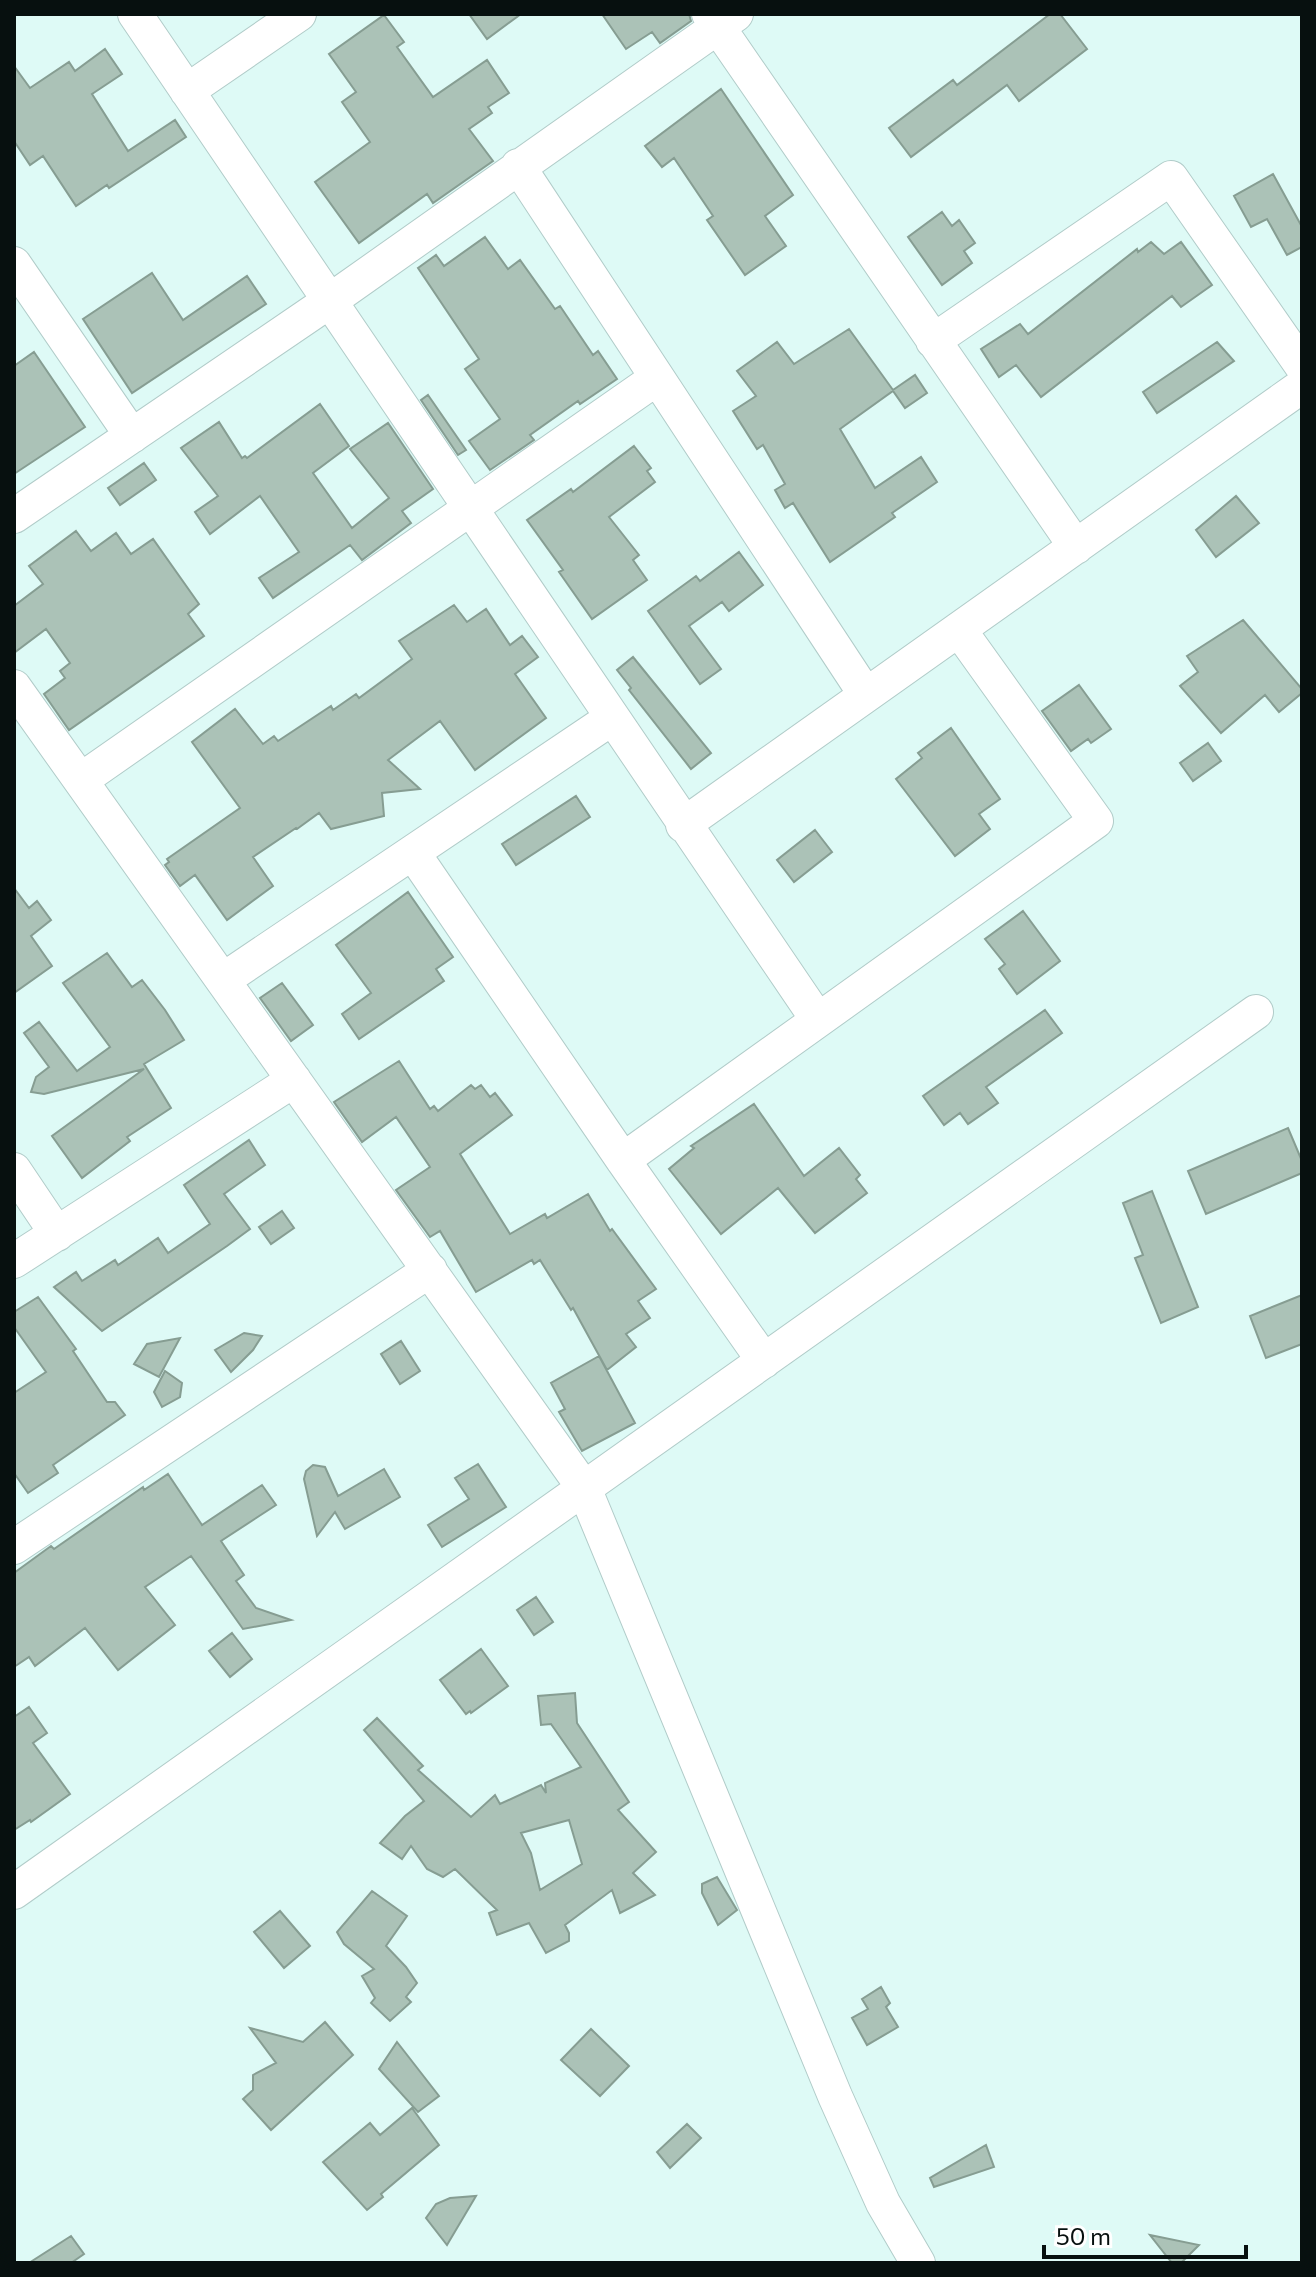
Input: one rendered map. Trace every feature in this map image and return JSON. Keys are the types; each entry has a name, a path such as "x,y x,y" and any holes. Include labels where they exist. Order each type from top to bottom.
{"street":[{"path":"135,14 818,1020"},
{"path":"187,91 299,14"},
{"path":"14,516 331,300 721,18 933,341 1076,547"},
{"path":"518,166 866,695"},
{"path":"933,341 1171,178 1302,366"},
{"path":"14,264 132,436"},
{"path":"81,780 657,378"},
{"path":"683,825 1302,386"},
{"path":"623,1160 1096,821 960,631"},
{"path":"14,687 584,1488 835,2096 883,2203 918,2263"},
{"path":"223,980 612,718"},
{"path":"413,853 764,1361"},
{"path":"14,1892 1256,1012"},
{"path":"14,1261 294,1080"},
{"path":"14,1170 57,1234"},
{"path":"14,1547 430,1270"}],"building":[{"path":"469,14 521,14 487,39"},
{"path":"602,14 689,14 691,21 660,43 652,32 626,49"},
{"path":"1050,14 1060,14 1087,49 1019,101 1007,85 911,157 889,128 953,80 957,85"},
{"path":"384,15 404,42 397,47 433,97 487,60 509,93 488,107 492,113 469,129 493,161 433,203 427,194 359,243 315,182 370,142 342,102 356,92 329,54"},
{"path":"105,49 122,74 92,94 128,151 175,120 186,137 76,206 43,156 30,165 14,141 14,66 30,88 69,62 75,71"},
{"path":"721,89 793,195 765,216 786,246 745,275 707,220 713,216 674,158 662,167 645,146"},
{"path":"1273,174 1302,227 1302,247 1287,255 1267,219 1251,227 1234,196"},
{"path":"942,212 952,226 959,220 975,243 964,251 972,263 942,285 908,237"},
{"path":"485,237 508,269 520,260 555,309 560,306 593,355 598,351 617,379 580,404 578,401 530,435 534,440 490,470 469,441 500,419 465,369 479,359 418,268 436,255 444,266"},
{"path":"1151,242 1164,254 1181,242 1212,285 1181,307 1172,296 1041,397 1016,365 999,377 981,349 1020,324 1028,334 1137,249 1138,252"},
{"path":"152,273 183,320 247,276 266,304 132,393 83,319"},
{"path":"849,329 893,390 915,375 927,393 905,408 893,391 840,429 875,488 921,457 937,482 892,513 895,517 830,562 793,503 785,508 775,490 785,484 763,445 757,449 733,411 756,396 737,371 777,342 794,364"},
{"path":"1217,342 1234,361 1157,413 1143,392"},
{"path":"34,352 85,427 14,474 14,366"},
{"path":"428,395 466,450 458,455 421,400"},
{"path":"320,404 349,446 313,473 352,528 389,498 350,449 388,423 433,489 402,511 411,523 362,560 350,545 273,598 259,578 299,552 260,496 210,534 195,512 218,496 181,448 219,422 242,458 247,458"},
{"path":"634,446 651,468 647,471 655,482 609,517 639,555 633,560 647,580 592,619 559,572 563,570 527,520 571,489 573,492"},
{"path":"144,463 156,480 120,505 108,488"},
{"path":"1236,496 1259,523 1216,557 1196,530"},
{"path":"76,531 91,551 116,533 131,554 153,539 199,604 188,614 204,636 69,730 44,694 65,678 60,671 70,663 46,629 14,653 14,606 43,584 29,566"},
{"path":"739,552 763,585 729,611 722,602 689,626 721,669 700,684 648,611 696,576 700,581"},
{"path":"454,605 467,622 486,609 510,645 522,636 538,657 515,674 546,718 475,770 440,721 388,760 420,789 382,793 384,816 331,829 319,813 253,857 273,886 227,920 195,875 180,886 165,865 169,862 167,859 240,808 192,742 235,709 263,744 274,736 278,741 331,706 333,710 356,694 359,698 412,659 399,641"},
{"path":"1243,620 1302,689 1302,693 1279,712 1265,695 1221,733 1180,686 1198,672 1187,656"},
{"path":"633,657 711,753 691,769 617,670"},
{"path":"1079,685 1111,729 1091,743 1088,739 1071,751 1042,711"},
{"path":"951,728 1000,799 979,814 990,829 955,856 896,779 922,758 918,753"},
{"path":"1208,743 1221,761 1193,781 1180,763"},
{"path":"576,796 590,817 516,865 502,844"},
{"path":"815,830 832,852 794,882 777,860"},
{"path":"14,888 29,908 37,901 51,920 31,936 52,966 14,993"},
{"path":"408,892 453,957 436,969 444,981 359,1039 342,1014 371,993 336,945"},
{"path":"1023,911 1060,961 1017,994 999,969 1005,964 985,939"},
{"path":"107,953 132,987 142,980 184,1040 144,1064 171,1108 127,1137 130,1141 82,1178 52,1136 144,1069 44,1094 31,1092 36,1077 49,1067 24,1033 39,1022 77,1071 110,1047 63,983"},
{"path":"282,983 313,1025 291,1041 260,998"},
{"path":"1045,1010 1062,1033 986,1087 998,1103 968,1124 960,1113 944,1125 923,1096"},
{"path":"399,1061 430,1109 434,1106 438,1111 471,1085 475,1089 481,1085 490,1097 495,1093 512,1115 460,1154 510,1234 545,1214 547,1218 588,1194 610,1231 612,1229 656,1289 638,1301 650,1318 626,1334 636,1347 607,1370 573,1308 571,1310 540,1260 534,1264 532,1260 476,1292 440,1231 430,1237 396,1190 430,1167 396,1117 362,1142 334,1102"},
{"path":"754,1104 804,1176 839,1148 860,1175 856,1179 867,1193 815,1233 778,1188 721,1234 669,1169 694,1148 691,1146"},
{"path":"1288,1128 1302,1161 1302,1173 1206,1214 1188,1171"},
{"path":"249,1140 265,1165 224,1194 250,1229 102,1331 54,1287 76,1272 82,1281 115,1260 118,1265 158,1238 168,1253 210,1224 184,1185"},
{"path":"1152,1191 1198,1307 1161,1323 1135,1258 1143,1255 1123,1203"},
{"path":"282,1211 294,1228 271,1244 259,1227"},
{"path":"1302,1295 1302,1344 1266,1358 1250,1316"},
{"path":"38,1297 76,1349 73,1351 107,1402 115,1402 125,1415 53,1465 58,1473 28,1493 14,1473 14,1393 46,1372 14,1327 14,1312"},
{"path":"244,1333 262,1336 231,1372 215,1350"},
{"path":"180,1338 159,1377 134,1364 147,1344"},
{"path":"401,1341 420,1371 400,1384 381,1354"},
{"path":"599,1356 635,1423 582,1451 559,1412 565,1409 551,1383"},
{"path":"165,1371 182,1383 180,1397 162,1407 154,1392"},
{"path":"478,1464 506,1507 442,1547 428,1525 469,1499 455,1478"},
{"path":"313,1465 325,1467 338,1496 384,1469 400,1497 345,1529 335,1512 317,1536 304,1479 306,1471"},
{"path":"168,1474 202,1525 262,1485 276,1505 221,1541 244,1575 236,1581 256,1608 291,1620 243,1629 191,1556 145,1587 175,1625 118,1670 85,1628 35,1666 29,1657 14,1667 14,1573 51,1546 54,1549 143,1487 144,1490"},
{"path":"536,1597 553,1622 534,1635 517,1610"},
{"path":"232,1633 252,1659 230,1677 209,1651"},
{"path":"481,1649 508,1686 466,1714 440,1680"},
{"path":"575,1693 577,1723 629,1802 618,1810 656,1852 633,1873 655,1895 620,1913 612,1890 565,1925 569,1941 546,1953 529,1923 497,1935 489,1913 497,1910 455,1869 443,1877 427,1869 411,1846 402,1859 380,1843 424,1801 364,1730 377,1718 423,1766 418,1770 471,1817 495,1795 500,1804 541,1785 546,1793 545,1783 581,1767 551,1724 541,1725 538,1696","holes":["569,1820 582,1864 540,1890 531,1853 521,1833"]},
{"path":"29,1707 47,1733 33,1743 70,1794 31,1822 14,1830 14,1717"},
{"path":"717,1877 737,1910 718,1925 702,1893 702,1884"},
{"path":"372,1891 407,1916 386,1946 417,1983 406,1997 411,2002 390,2021 371,2003 375,1998 362,1976 374,1969 344,1944 337,1932"},
{"path":"280,1911 310,1946 284,1968 254,1932"},
{"path":"881,1987 890,2003 886,2007 898,2027 867,2045 852,2018 868,2009 862,1999"},
{"path":"325,2022 353,2055 271,2130 243,2099 253,2090 253,2075 276,2063 250,2028 303,2042"},
{"path":"591,2029 629,2066 600,2096 561,2060"},
{"path":"397,2042 439,2096 418,2112 379,2069"},
{"path":"412,2108 439,2145 381,2194 383,2197 367,2210 323,2162 370,2123 380,2135"},
{"path":"687,2124 701,2138 670,2168 657,2152"},
{"path":"986,2145 994,2167 934,2187 930,2178"},
{"path":"476,2196 447,2245 426,2218 436,2204 450,2198"},
{"path":"1150,2235 1199,2245 1181,2263 1172,2263"},
{"path":"71,2236 84,2254 71,2263 29,2263"}]}
